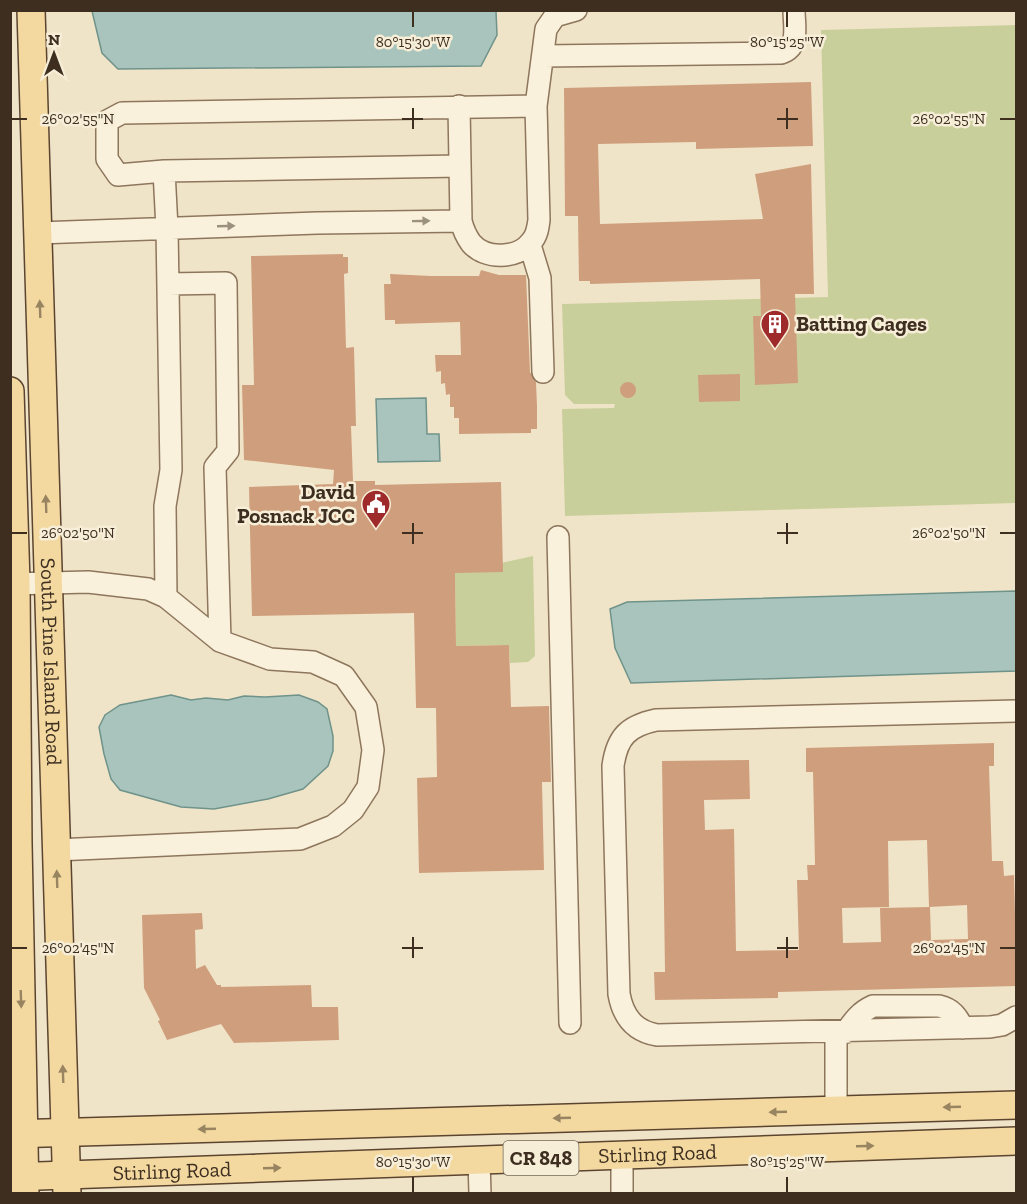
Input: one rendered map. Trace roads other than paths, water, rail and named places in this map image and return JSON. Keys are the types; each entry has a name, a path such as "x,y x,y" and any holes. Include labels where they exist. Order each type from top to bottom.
{"main road":[{"name":"South Pine Island Road","path":"31,10 67,1184"},
{"name":"South Pine Island Road","path":"10,391 20,1183"},
{"name":"Stirling Road","path":"18,1134 1017,1105"},
{"path":"620,1117 622,1155"},
{"name":"Stirling Road","path":"20,1183 67,1184 479,1160 1017,1141"}],"lane":[{"path":"459,106 461,221 465,234 472,244 493,255 506,255 519,251 530,244 536,235 539,220 536,106 546,29 555,16 576,10"},
{"path":"543,56 781,53 789,51 795,37 794,10"},
{"path":"460,166 164,171 118,175 107,159 107,121 122,113 536,106"},
{"path":"164,171 171,471 165,506 166,597"},
{"path":"38,233 317,223 461,221"},
{"path":"530,244 540,278 543,372"},
{"path":"168,284 226,283 228,451 215,467 220,641"},
{"path":"558,537 570,1023"},
{"path":"13,583 88,582 148,589 166,597 220,641 270,658 313,662 344,676 366,707 374,750 368,788 353,810 333,826 300,838 56,850"},
{"path":"1017,711 656,720 633,728 624,734 618,744 613,766 619,994 626,1016 641,1031 657,1035 963,1028 1002,1025 1017,1017"},
{"path":"836,1110 841,1032"},
{"path":"622,1155 622,1194"},
{"path":"479,1160 480,1194"}],"water":[{"path":"92,11 496,11 497,35 481,66 118,69 102,53"},
{"path":"426,398 427,434 439,434 440,461 378,462 376,399"},
{"path":"1016,591 1016,671 631,683 615,648 610,609 627,602"},
{"path":"171,695 191,700 206,698 228,700 244,696 299,695 318,702 327,709 333,736 333,751 328,766 303,789 268,799 214,809 181,807 120,790 111,779 104,754 99,727 105,715 120,705"}],"place":[{"name":"Batting Cages","path":"775,350"},
{"name":"David Posnack JCC","path":"376,530"}]}
